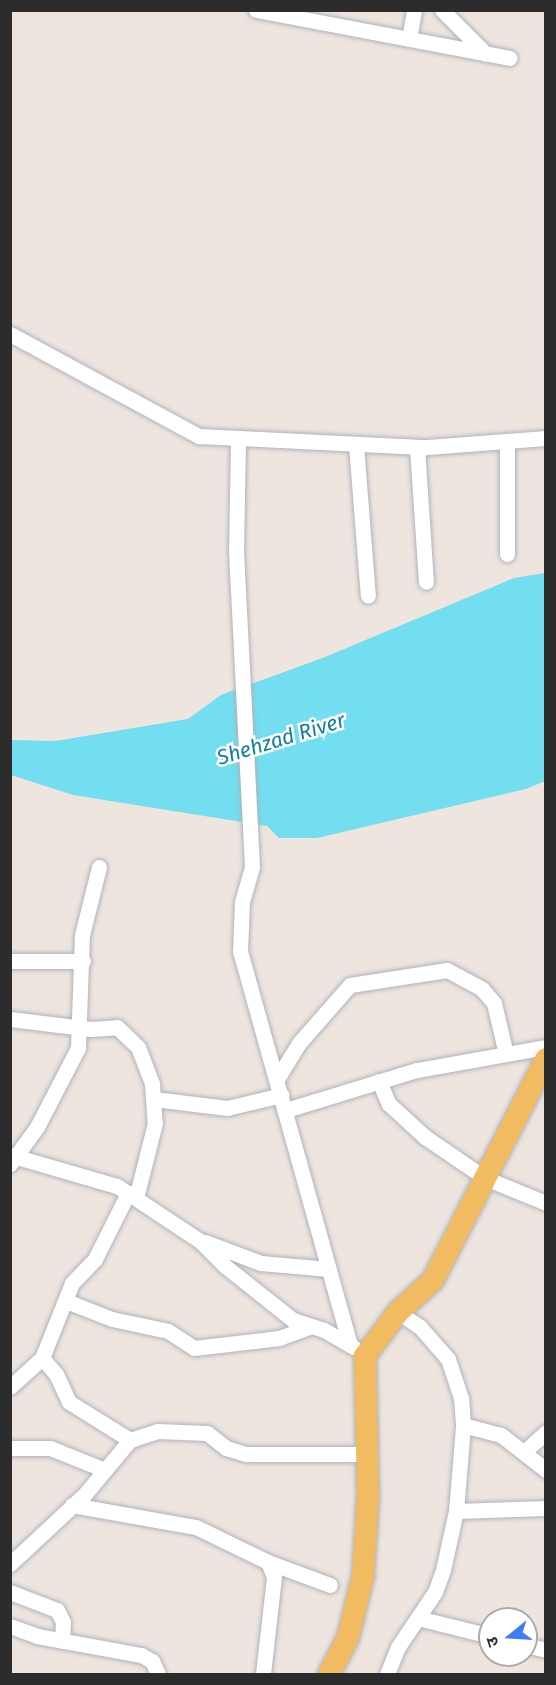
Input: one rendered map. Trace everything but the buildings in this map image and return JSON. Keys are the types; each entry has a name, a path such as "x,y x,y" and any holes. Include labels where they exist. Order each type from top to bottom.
{"main road":[{"path":"329,1674 348,1638 363,1576 367,1454 358,1351 433,1280 546,1059"}],"street":[{"path":"256,10 330,18 409,39 509,58"},
{"path":"409,39 414,10"},
{"path":"442,10 486,54"},
{"path":"10,334 103,381 183,429 199,436 238,440 417,447 546,438"},
{"path":"238,440 235,519 252,867 242,902 240,951 329,1269 358,1351"},
{"path":"507,442 507,554"},
{"path":"356,445 368,596"},
{"path":"417,447 426,582"},
{"path":"99,867 86,907 80,1025 74,1056 12,1159 132,1195 200,1241 263,1298 309,1327 324,1330 358,1351"},
{"path":"10,961 83,961"},
{"path":"277,1079 299,1043 350,985 447,970 482,989 494,1003 506,1054"},
{"path":"10,1019 123,1030 144,1057 154,1099 155,1123 132,1195 95,1259 80,1270 42,1358 10,1387"},
{"path":"154,1099 227,1108 284,1103 380,1080 546,1047"},
{"path":"380,1080 396,1112 485,1178 546,1203"},
{"path":"200,1241 261,1263 329,1269"},
{"path":"66,1301 112,1319 168,1331 194,1347 279,1338 309,1327"},
{"path":"387,1674 417,1618 435,1592 443,1570 456,1511 463,1425 461,1398 448,1359 420,1327 398,1312"},
{"path":"42,1358 56,1374 69,1402 130,1440"},
{"path":"463,1425 501,1435 525,1451 546,1470"},
{"path":"10,1564 72,1505 130,1440 157,1431 190,1430 207,1433 226,1448 246,1454 367,1454"},
{"path":"525,1451 546,1432"},
{"path":"10,1448 50,1449 105,1470"},
{"path":"72,1505 196,1527 268,1562 330,1586"},
{"path":"456,1511 546,1508"},
{"path":"263,1674 274,1577 268,1562"},
{"path":"10,1592 57,1610 63,1622 62,1641"},
{"path":"417,1618 478,1633"},
{"path":"10,1626 62,1641 141,1655 152,1661 158,1674"}],"water":[{"name":"Shehzad River","path":"545,573 545,781 526,789 317,838 279,838 267,826 73,795 11,775 11,740 55,741 188,719 221,695 325,657 514,578"}]}
